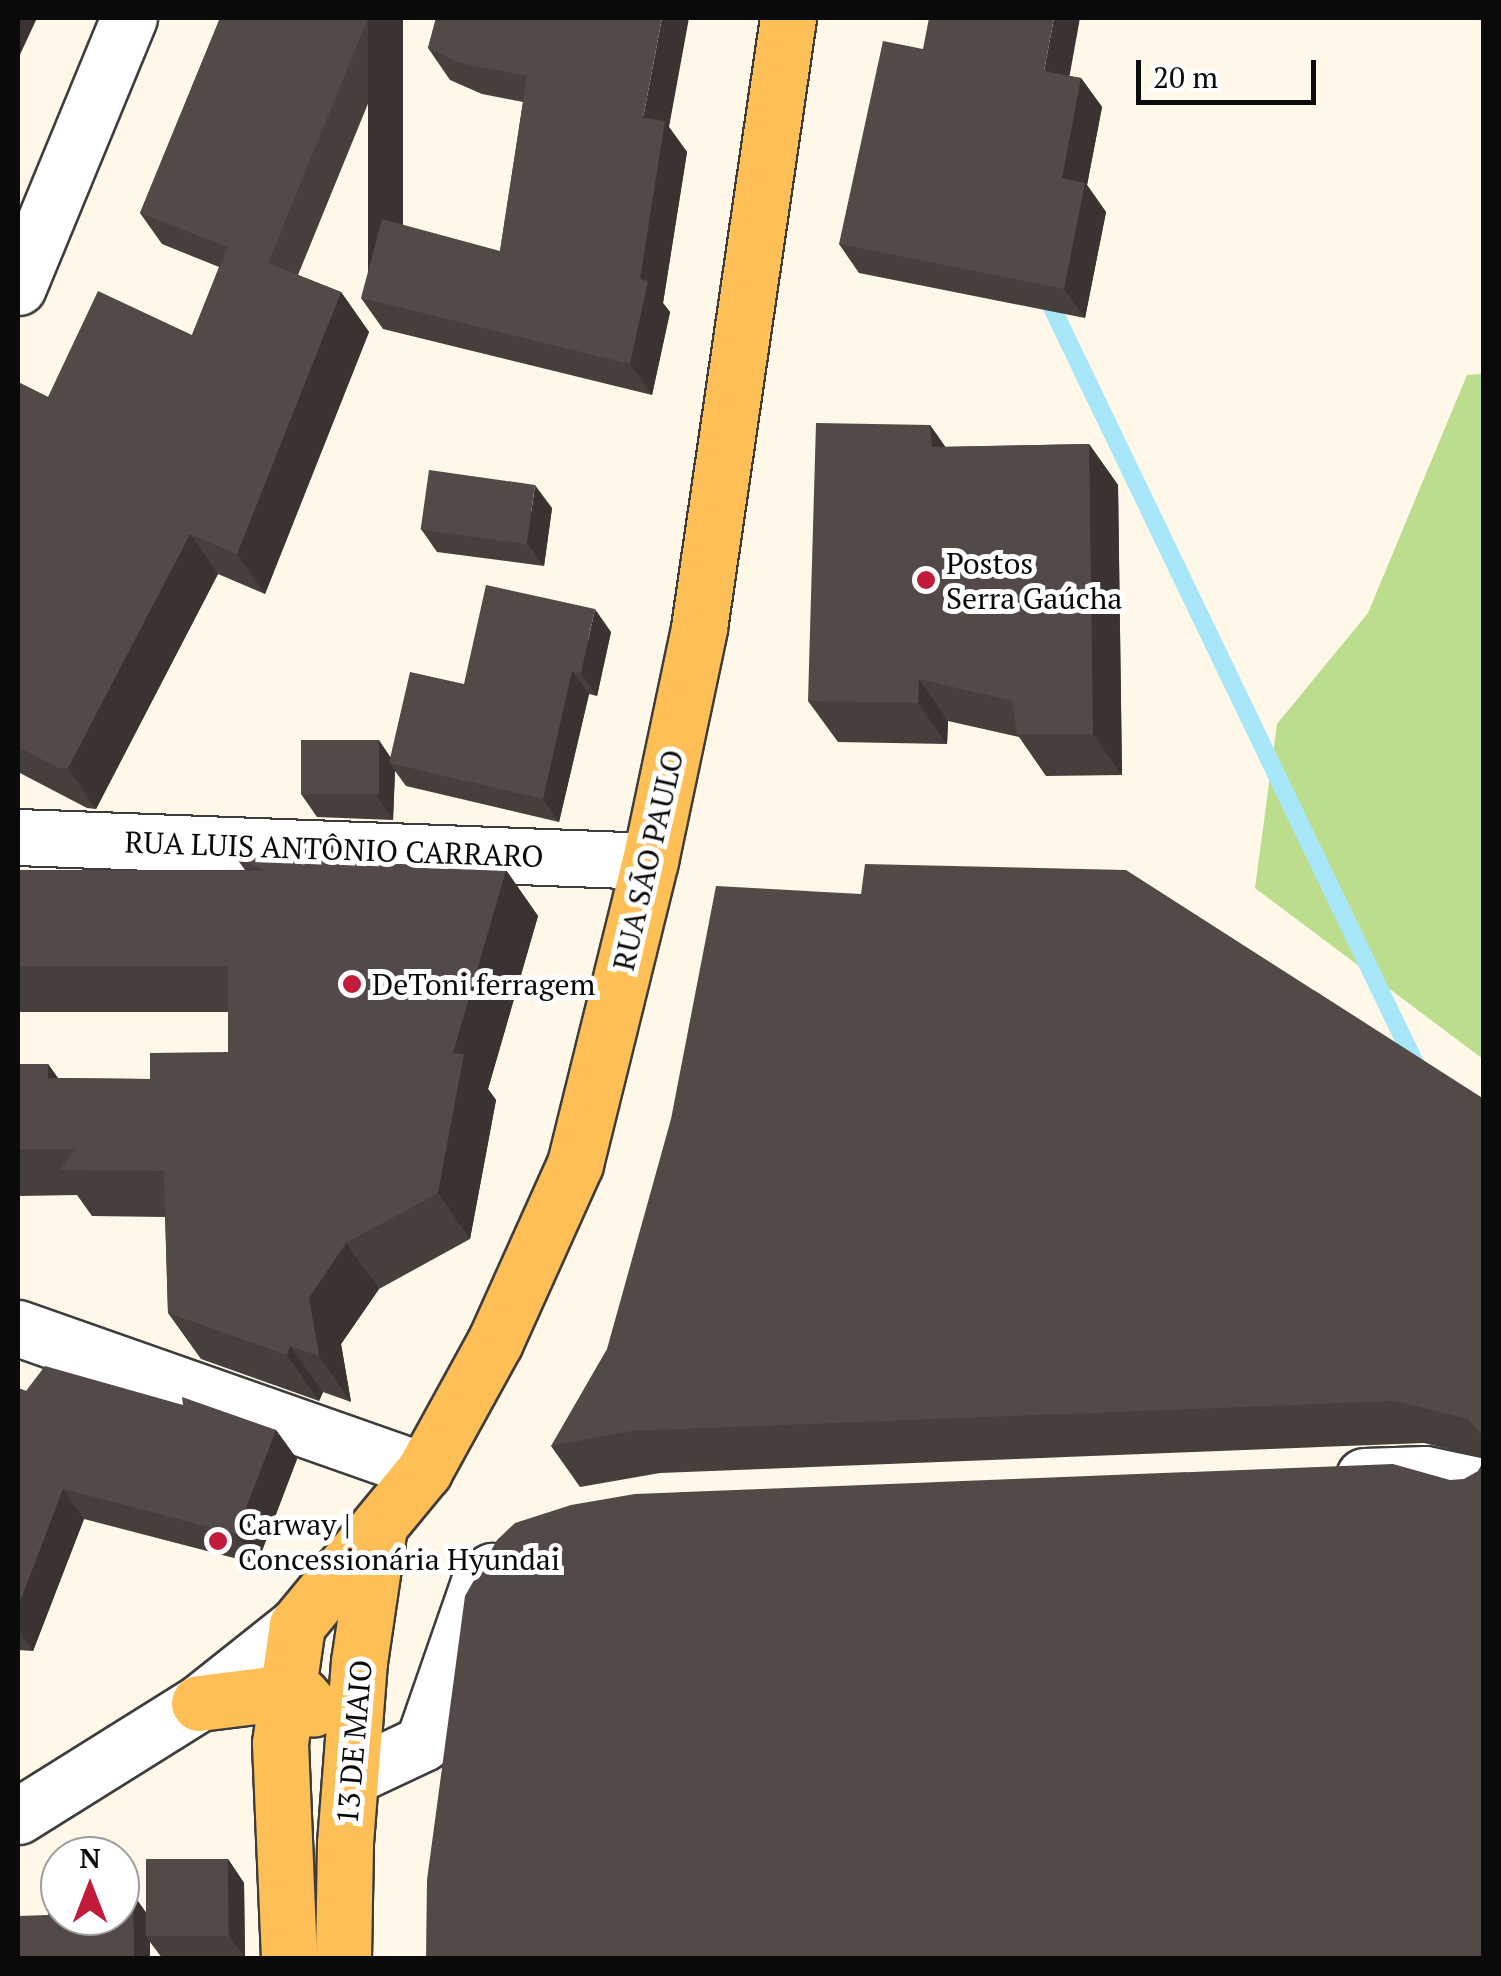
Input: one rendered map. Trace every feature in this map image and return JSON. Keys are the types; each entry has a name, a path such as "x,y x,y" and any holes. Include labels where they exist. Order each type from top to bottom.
{"main road":[{"name":"RUA SÃO PAULO","path":"297,1625 424,1471 495,1342 575,1164 650,861 699,628 788,18"},
{"name":"13 DE MAIO","path":"341,1958 359,1662 379,1526"},
{"path":"289,1958 280,1743 297,1625"},
{"path":"199,1703 288,1692 308,1700 314,1712 320,1893 341,1958"}],"street":[{"path":"18,287 130,18"},
{"name":"RUA LUIS ANTÔNIO CARRARO","path":"18,837 650,861"},
{"path":"18,1328 424,1471"},
{"path":"1307,1479 1424,1474 1477,1485 1484,1491"},
{"path":"350,1777 424,1743 478,1585 527,1537"},
{"path":"18,1816 199,1703 297,1625"}],"green space":[{"path":"1484,374 1483,1059 1255,888 1277,724 1368,613 1467,375"}],"building":[{"path":"220,18 368,18 268,263 140,213"},
{"path":"436,18 662,18 643,118 665,121 640,279 648,281 630,364 361,298 382,219 500,251 527,76 460,63 428,48"},
{"path":"929,18 1054,18 1044,71 1081,78 1062,178 1085,183 1064,289 839,244 883,41 923,49"},
{"path":"228,247 341,292 237,554 190,534 68,768 59,768 18,747 18,382 48,397 98,291 192,335"},
{"path":"816,423 930,425 932,447 1089,444 1093,734 1017,735 1012,701 919,679 918,703 808,701"},
{"path":"429,470 535,485 527,544 421,529"},
{"path":"486,585 595,609 581,673 572,671 543,799 389,763 410,672 464,684"},
{"path":"301,740 379,740 379,794 301,794"},
{"path":"285,833 359,836 358,862 506,870 453,1053 464,1054 438,1193 346,1243 309,1298 319,1356 290,1346 287,1355 168,1313 164,1171 60,1170 76,1149 18,1149 18,1064 48,1064 48,1078 150,1079 150,1053 228,1052 228,966 18,966 18,870 264,871 234,855 285,858"},
{"path":"865,864 1126,870 1484,1099 1484,1438 1468,1419 1395,1401 631,1431 551,1446 607,1349 671,1119 716,886 861,894"},
{"name":"Carway | Concessionária Hyundai","path":"45,1366 183,1405 182,1397 276,1430 236,1534 63,1489 18,1607 18,1388 26,1391"},
{"path":"1484,1460 1484,1958 426,1958 427,1880 465,1596 497,1540 515,1523 571,1505 635,1494 1393,1464 1450,1480 1464,1479 1478,1471"},
{"path":"146,1859 228,1859 228,1936 146,1936"},
{"path":"40,1915 40,1936 134,1936 134,1958 18,1958 18,1916"}],"waterway":[{"path":"1044,291 1418,1069"}],"place":[{"name":"Postos Serra Gaúcha","path":"926,580"},
{"name":"DeToni ferragem","path":"352,984"},
{"name":"Carway | Concessionária Hyundai","path":"218,1541"}]}
